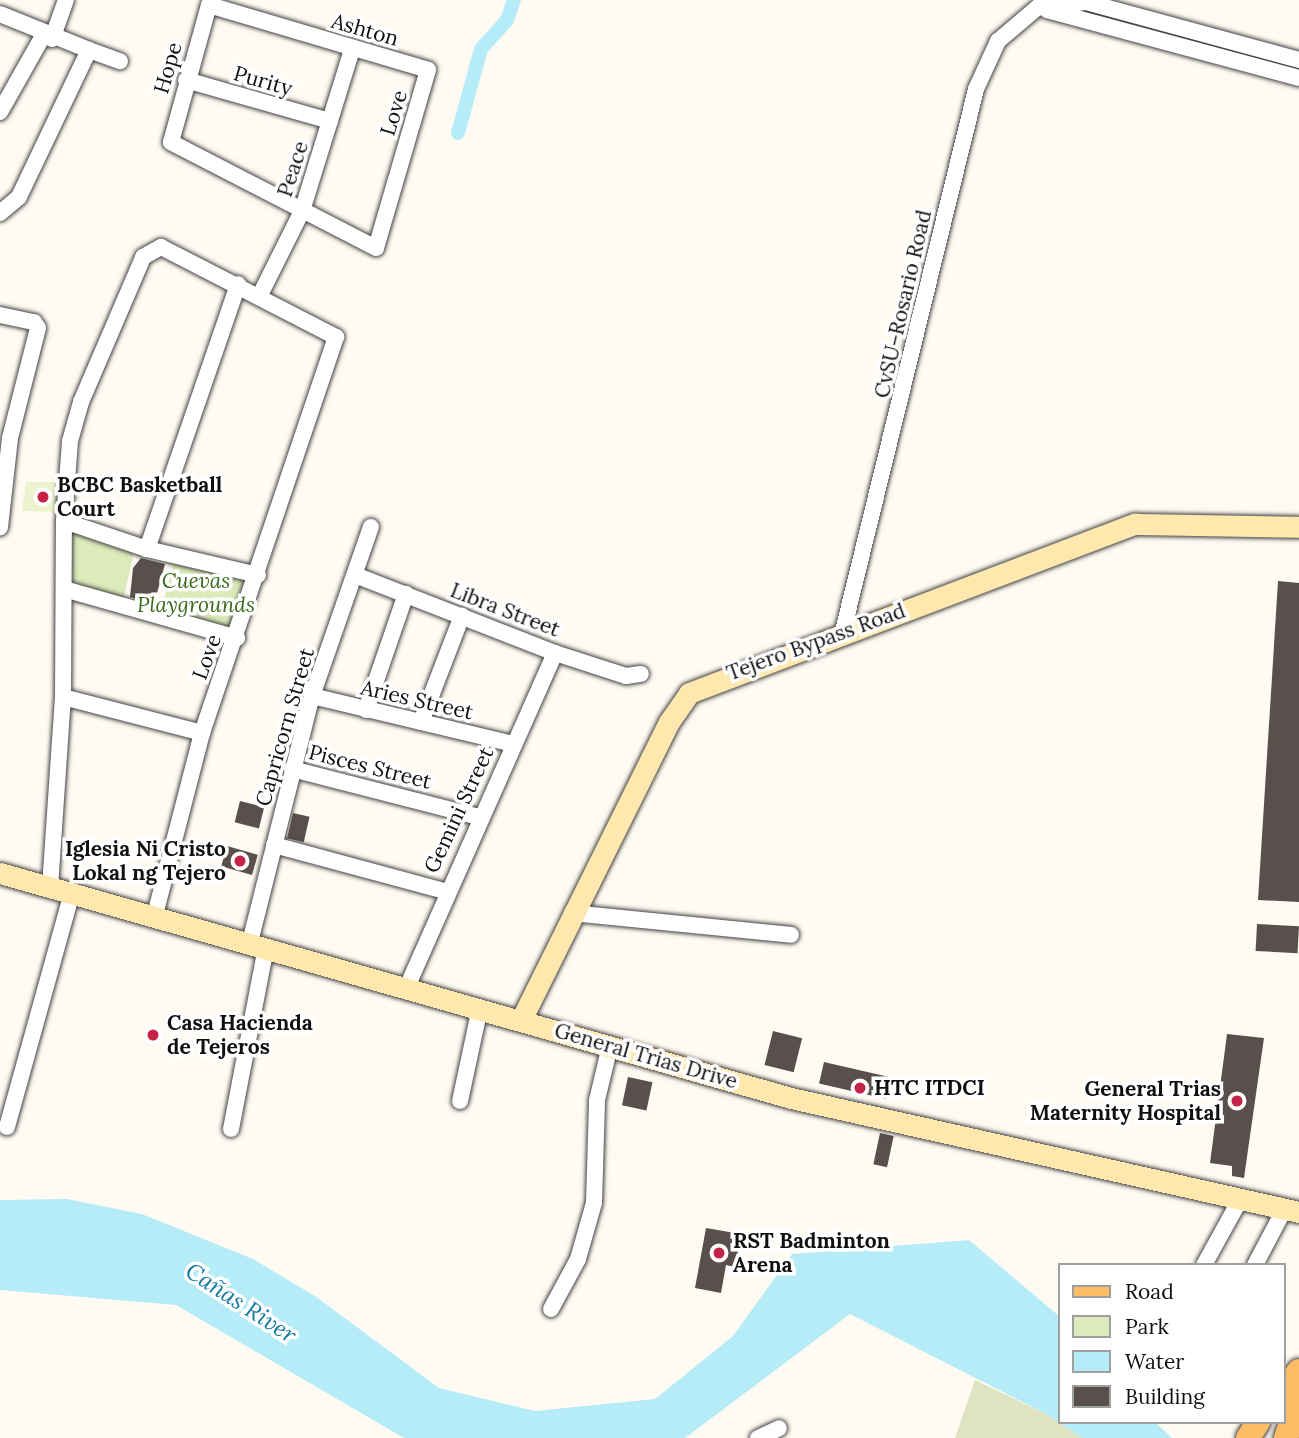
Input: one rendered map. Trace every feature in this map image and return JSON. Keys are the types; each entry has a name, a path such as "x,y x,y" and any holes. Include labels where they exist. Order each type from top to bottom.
{"main road":[{"name":"Tejero Bypass Road","path":"521,1020 669,722 689,693 843,631 1145,521 1299,527"},
{"name":"General Trias Drive","path":"0,873 791,1098 1292,1210"},
{"path":"1248,1438 1274,1427"}],"street":[{"path":"0,112 48,38 66,0"},
{"path":"1038,7 1086,2 1299,60"},
{"name":"Ashton","path":"209,5 428,70"},
{"name":"Hope","path":"209,5 186,80 171,142 302,211"},
{"path":"1038,7 1299,78"},
{"name":"CvSU–Rosario Road","path":"843,631 979,77 998,41 1038,7"},
{"path":"0,14 48,38 120,61"},
{"name":"Peace","path":"260,295 302,211 352,49"},
{"path":"0,212 19,197 89,50"},
{"name":"Love","path":"302,211 376,248 428,70"},
{"name":"Purity","path":"186,80 330,121"},
{"path":"50,887 63,697 64,520 70,441 80,402 143,257 161,247 260,295"},
{"path":"147,549 238,284"},
{"name":"Love","path":"155,915 202,733 237,638 336,337 260,295"},
{"path":"0,315 34,322 38,328 10,438 0,527"},
{"path":"64,520 147,549 258,575"},
{"name":"Capricorn Street","path":"231,1129 274,845 312,696 371,527"},
{"name":"Libra Street","path":"355,575 555,653 626,677 640,674"},
{"path":"64,589 237,638"},
{"path":"366,710 406,594"},
{"path":"421,722 462,616"},
{"name":"Gemini Street","path":"407,987 445,891 555,653"},
{"name":"Aries Street","path":"312,696 513,744"},
{"path":"63,697 202,733"},
{"name":"Pisces Street","path":"292,769 479,817"},
{"path":"274,845 445,891"},
{"path":"7,1127 72,893"},
{"path":"572,913 791,935"},
{"path":"460,1101 480,1008"},
{"path":"551,1309 578,1259 594,1203 597,1100 610,1046"},
{"path":"1205,1263 1241,1198"},
{"path":"1256,1263 1292,1210"},
{"path":"758,1438 779,1428"}],"green space":[{"name":"BCBC Basketball Court","path":"26,482 63,482 61,512 22,511"},
{"path":"68,527 134,552 123,600 69,584"},
{"name":"Cuevas Playgrounds","path":"174,560 245,578 232,628 161,610"},
{"path":"975,1380 1048,1415 1082,1438 955,1438"}],"water":[{"name":"Cañas River","path":"67,1199 142,1214 253,1259 315,1296 439,1388 535,1411 655,1399 733,1336 792,1254 969,1240 1058,1315 1058,1422 850,1314 685,1438 404,1438 176,1305 0,1290 0,1200"},
{"path":"1061,1424 1157,1424 1172,1438 1082,1438"}],"building":[{"path":"141,558 165,564 154,604 130,597 133,568"},
{"path":"1278,581 1299,583 1299,902 1258,900"},
{"path":"240,801 264,807 259,828 235,822"},
{"path":"293,813 310,817 304,842 287,838"},
{"name":"Iglesia Ni Cristo Lokal ng Tejero","path":"227,846 258,855 252,875 221,866"},
{"path":"1257,924 1299,926 1298,953 1256,951"},
{"path":"773,1031 802,1038 794,1072 765,1065"},
{"name":"General Trias Maternity Hospital","path":"1227,1034 1264,1038 1244,1178 1232,1176 1232,1166 1210,1163"},
{"path":"824,1062 891,1078 886,1099 819,1083"},
{"path":"628,1077 652,1082 646,1111 622,1105"},
{"path":"880,1133 894,1136 887,1167 873,1164"},
{"name":"RST Badminton Arena","path":"706,1228 741,1234 735,1267 726,1265 721,1293 695,1288"}],"waterway":[{"path":"458,133 481,49 507,20 514,0"}],"place":[{"name":"BCBC Basketball Court","path":"43,497"},
{"name":"Iglesia Ni Cristo Lokal ng Tejero","path":"240,861"},
{"name":"Casa Hacienda de Tejeros","path":"153,1035"},
{"name":"HTC ITDCI","path":"860,1088"},
{"name":"General Trias Maternity Hospital","path":"1237,1101"},
{"name":"RST Badminton Arena","path":"719,1253"}]}
